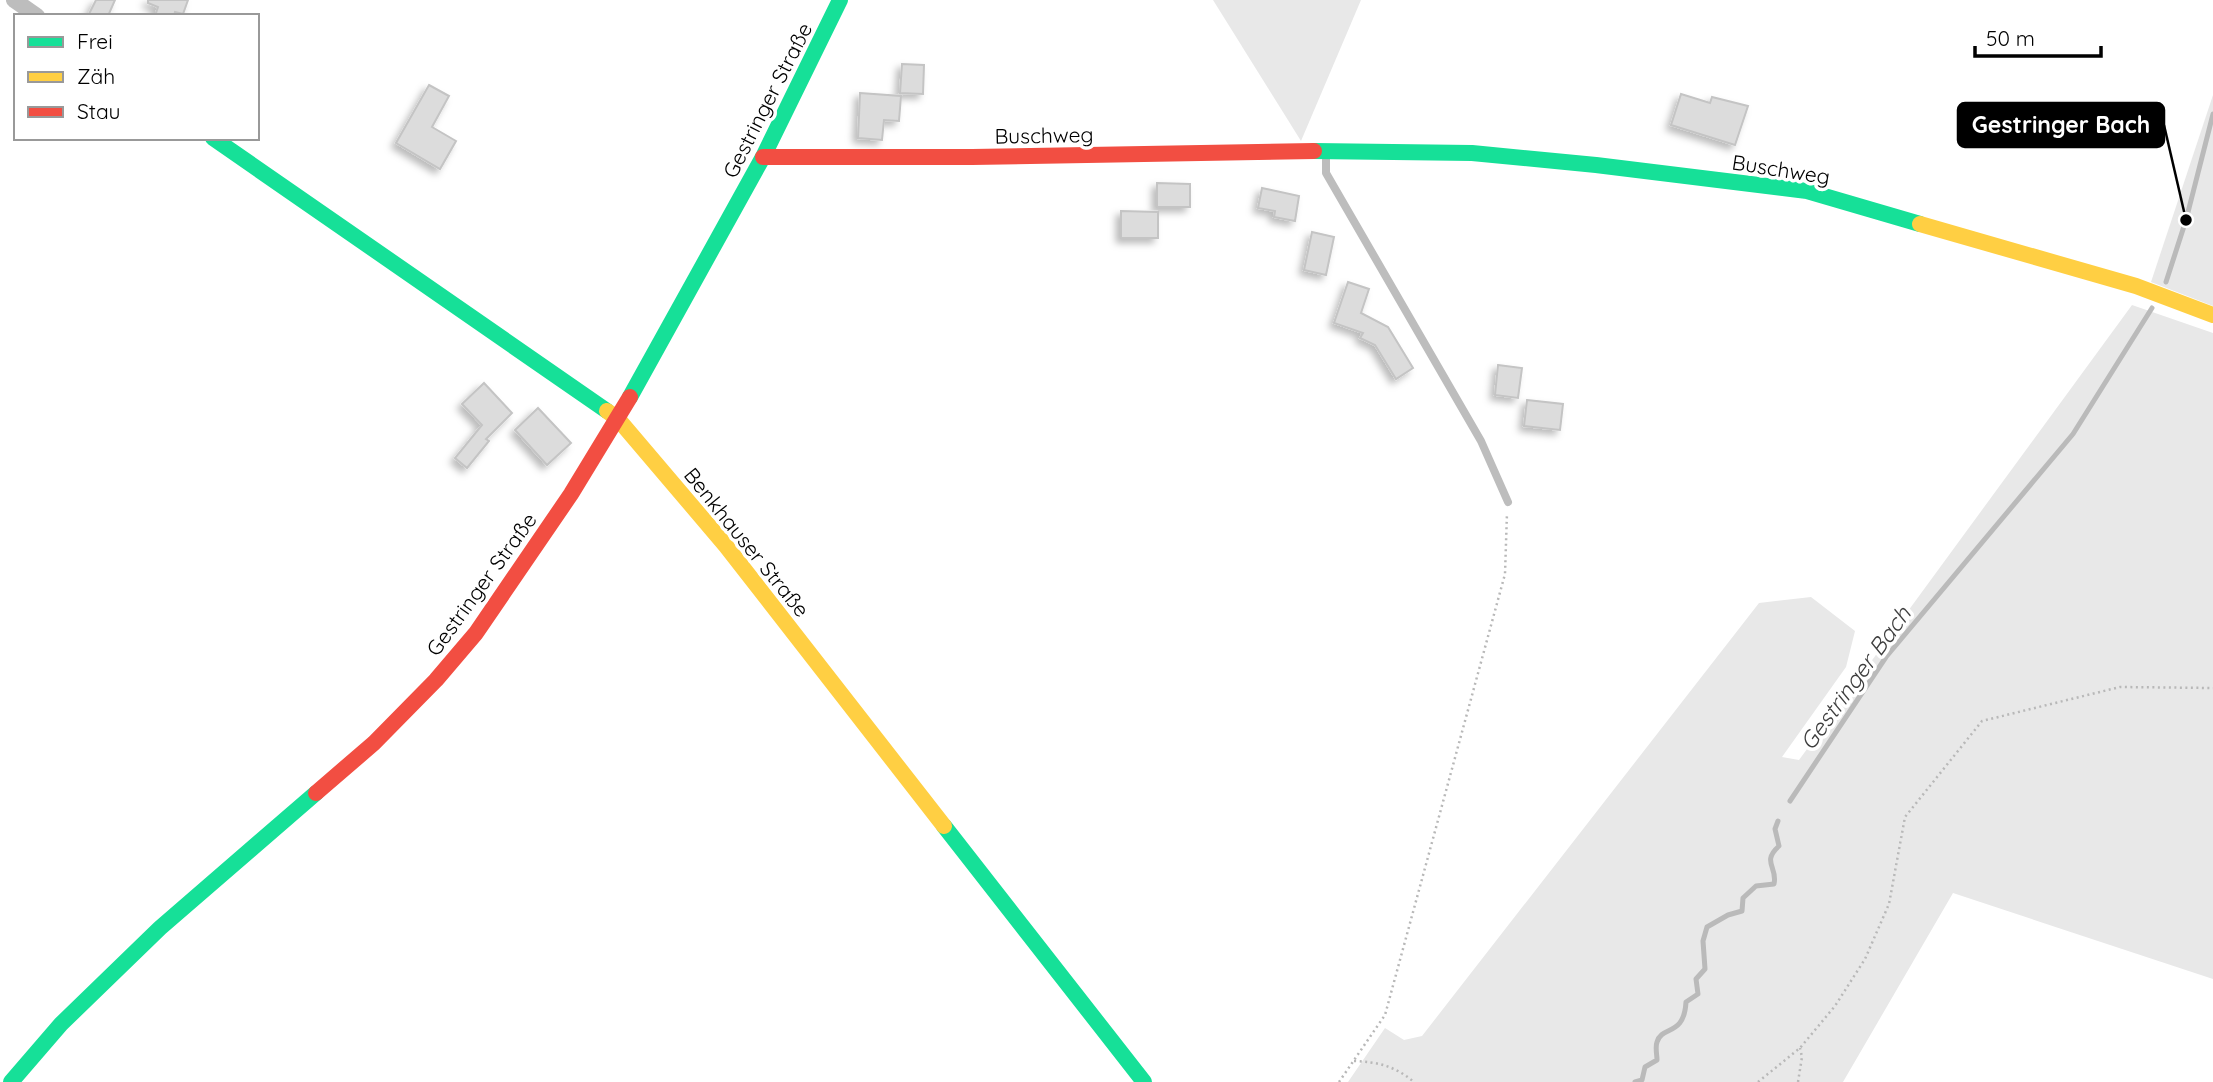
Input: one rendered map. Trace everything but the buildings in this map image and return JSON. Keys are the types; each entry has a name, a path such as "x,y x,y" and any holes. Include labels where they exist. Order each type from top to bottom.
{"street":[{"path":"14,0 34,14"},
{"name":"Gestringer Straße","path":"11,1082 61,1024 150,938 374,743 436,680 476,633 530,556 618,419 763,158 840,0"},
{"name":"Benkhauser Straße","path":"216,140 618,419 726,546 1144,1082"},
{"name":"Buschweg","path":"763,158 1326,151 1472,153 1596,165 1807,191 2136,286 2213,316"}],"lane":[{"path":"1326,151 1326,173 1481,441 1507,502"}],"path":[{"path":"1339,1082 1385,1015 1505,574 1507,502"},
{"path":"1758,1082 1800,1048 1835,1006 1865,959 1889,904 1905,817 1982,721 2120,687 2213,688"},
{"path":"1798,1082 1802,1057 1800,1048"},
{"path":"1354,1060 1379,1062 1394,1068 1414,1082"}],"shaded area":[{"path":"1213,0 1361,0 1301,141"},
{"path":"2213,95 2213,306 2151,282"},
{"path":"2132,305 2213,333 2213,979 1953,893 1843,1082 1348,1082 1385,1028 1404,1040 1422,1036 1759,603 1811,597 1855,631 1846,667 1782,757 1799,760"}],"waterway":[{"name":"Gestringer Bach","path":"2166,282 2186,220 2213,114"},
{"name":"Gestringer Bach","path":"1790,801 1886,657 2073,434 2152,308"},
{"name":"Gestringer Bach","path":"1635,1082 1642,1080 1645,1067 1657,1060 1656,1046 1660,1037 1677,1026 1686,1002 1698,994 1696,979 1705,969 1703,941 1707,927 1728,915 1742,911 1743,898 1756,886 1774,884 1771,856 1779,846 1775,829 1778,821"}],"traffic: fast":[{"path":"630,397 763,157 840,0"},
{"path":"216,140 607,411"},
{"path":"1314,151 1472,153 1596,165 1807,191 1920,224"},
{"path":"11,1082 61,1024 160,928 316,793"},
{"path":"944,826 1144,1082"}],"traffic: slow":[{"path":"1920,224 2136,286 2213,315"},
{"path":"607,411 618,419 726,546 944,826"}],"traffic: jam":[{"path":"763,157 972,157 1314,151"},
{"path":"316,793 374,743 436,680 476,633 571,494 630,397"}],"place":[{"name":"Gestringer Bach","path":"2186,220"}]}
